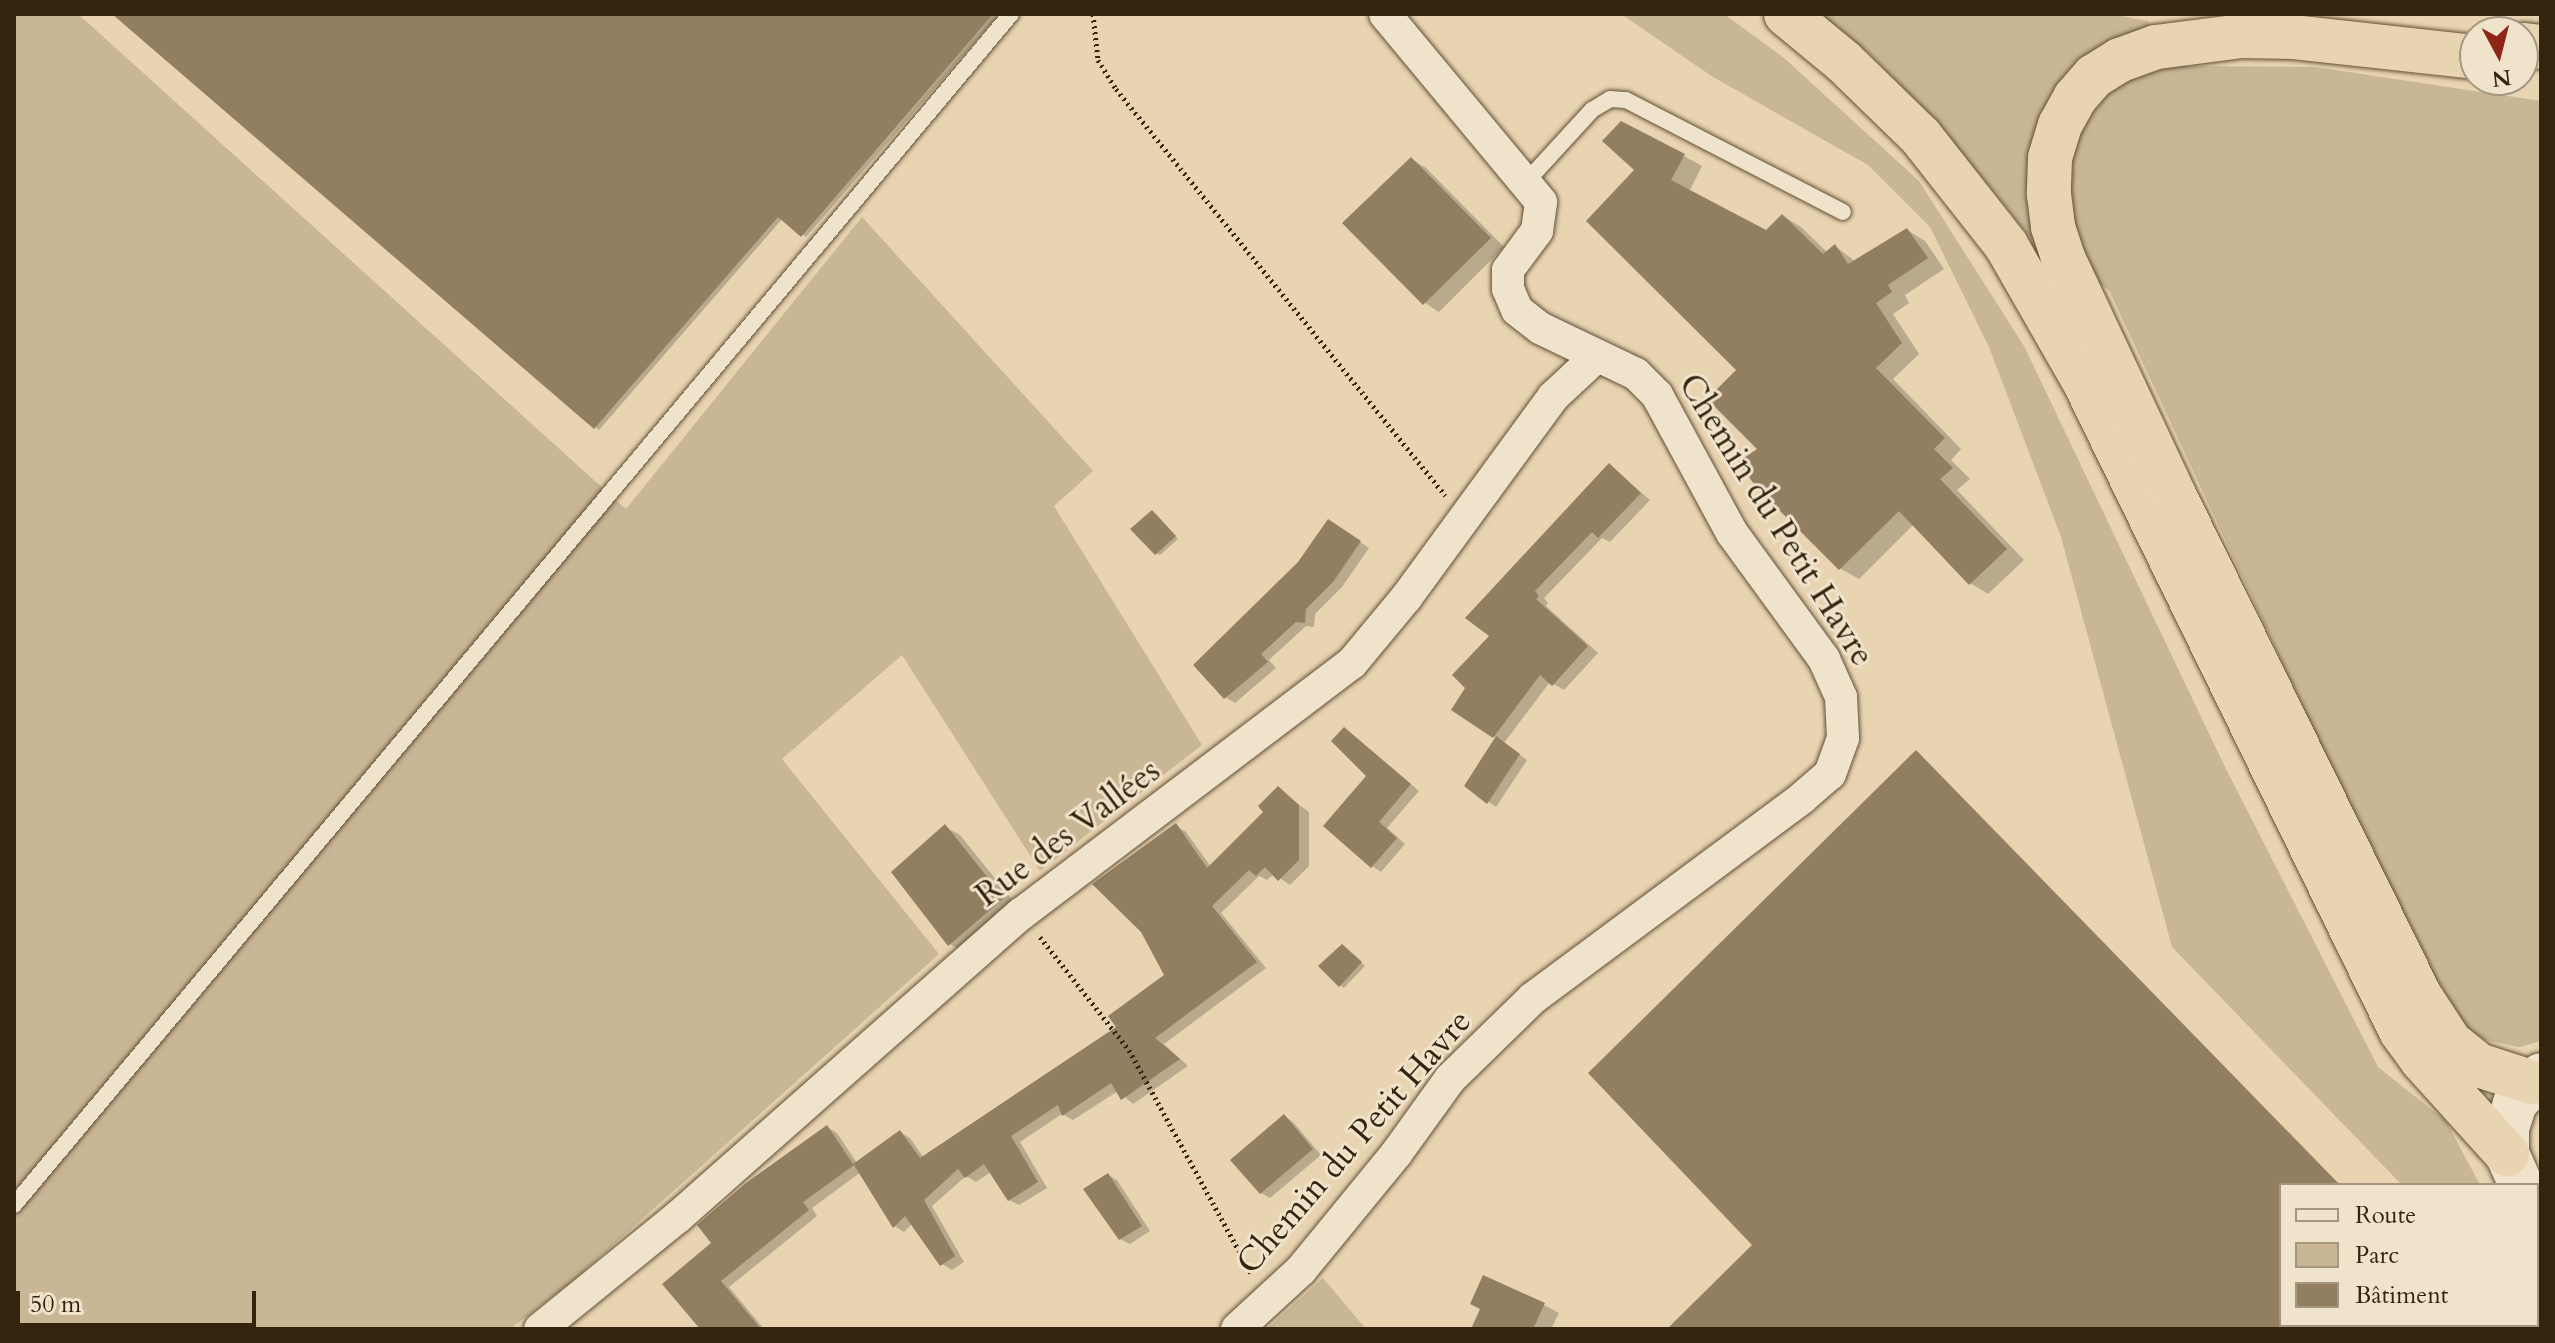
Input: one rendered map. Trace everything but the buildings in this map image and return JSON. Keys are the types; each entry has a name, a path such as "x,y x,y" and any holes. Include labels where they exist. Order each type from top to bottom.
{"highway":[{"path":"1786,14 1844,62 1921,137 2006,245 2085,383 2394,1017 2422,1060 2514,1169"},
{"path":"2289,14 2459,37"},
{"path":"2459,55 2281,37 2195,40 2156,47 2120,60 2094,76 2075,98 2060,125 2050,158 2049,194 2053,227 2064,260 2173,493 2420,996 2450,1042 2478,1065 2536,1078"}],"main road":[{"path":"2514,1169 2507,1128 2515,1103 2536,1078"}],"street":[{"name":"Chemin du Petit Havre","path":"1237,1329 1320,1246 1396,1154 1450,1079 1533,998 1802,798 1830,774 1840,753 1844,715 1841,697 1824,659 1732,533 1657,395 1636,374 1540,328 1517,310 1508,289 1508,270 1537,231 1541,202 1385,14"},
{"name":"Rue des Vallées","path":"540,1329 678,1217 1021,914 1352,663 1406,598 1553,397 1597,356"}],"lane":[{"path":"14,1205 1011,14"},
{"path":"1526,182 1592,110 1610,99 1626,100 1843,212"}],"path":[{"path":"1093,14 1098,60 1116,89 1337,360 1461,519"},
{"path":"1021,914 1129,1050 1267,1302"}],"green space":[{"path":"14,14 78,14 626,509 862,217 1093,471 1054,506 1202,745 1040,871 902,655 782,759 939,954 575,1279 510,1329 14,1329"},
{"path":"1621,14 1724,14 1784,58 1919,181 2024,346 2224,765 2378,1067 2446,1121 2479,1183 2400,1183 2172,947 2061,537 1989,347 1930,227 1868,165 1713,77"},
{"path":"1814,14 2110,14 2148,21 2169,66 2315,67 2459,89 2459,96 2508,96 2541,101 2541,1041 2519,1047 2474,1038 2443,1008 2109,290 2030,237 1941,127 1869,53"},
{"path":"1323,1278 1366,1329 1267,1329"}]}
